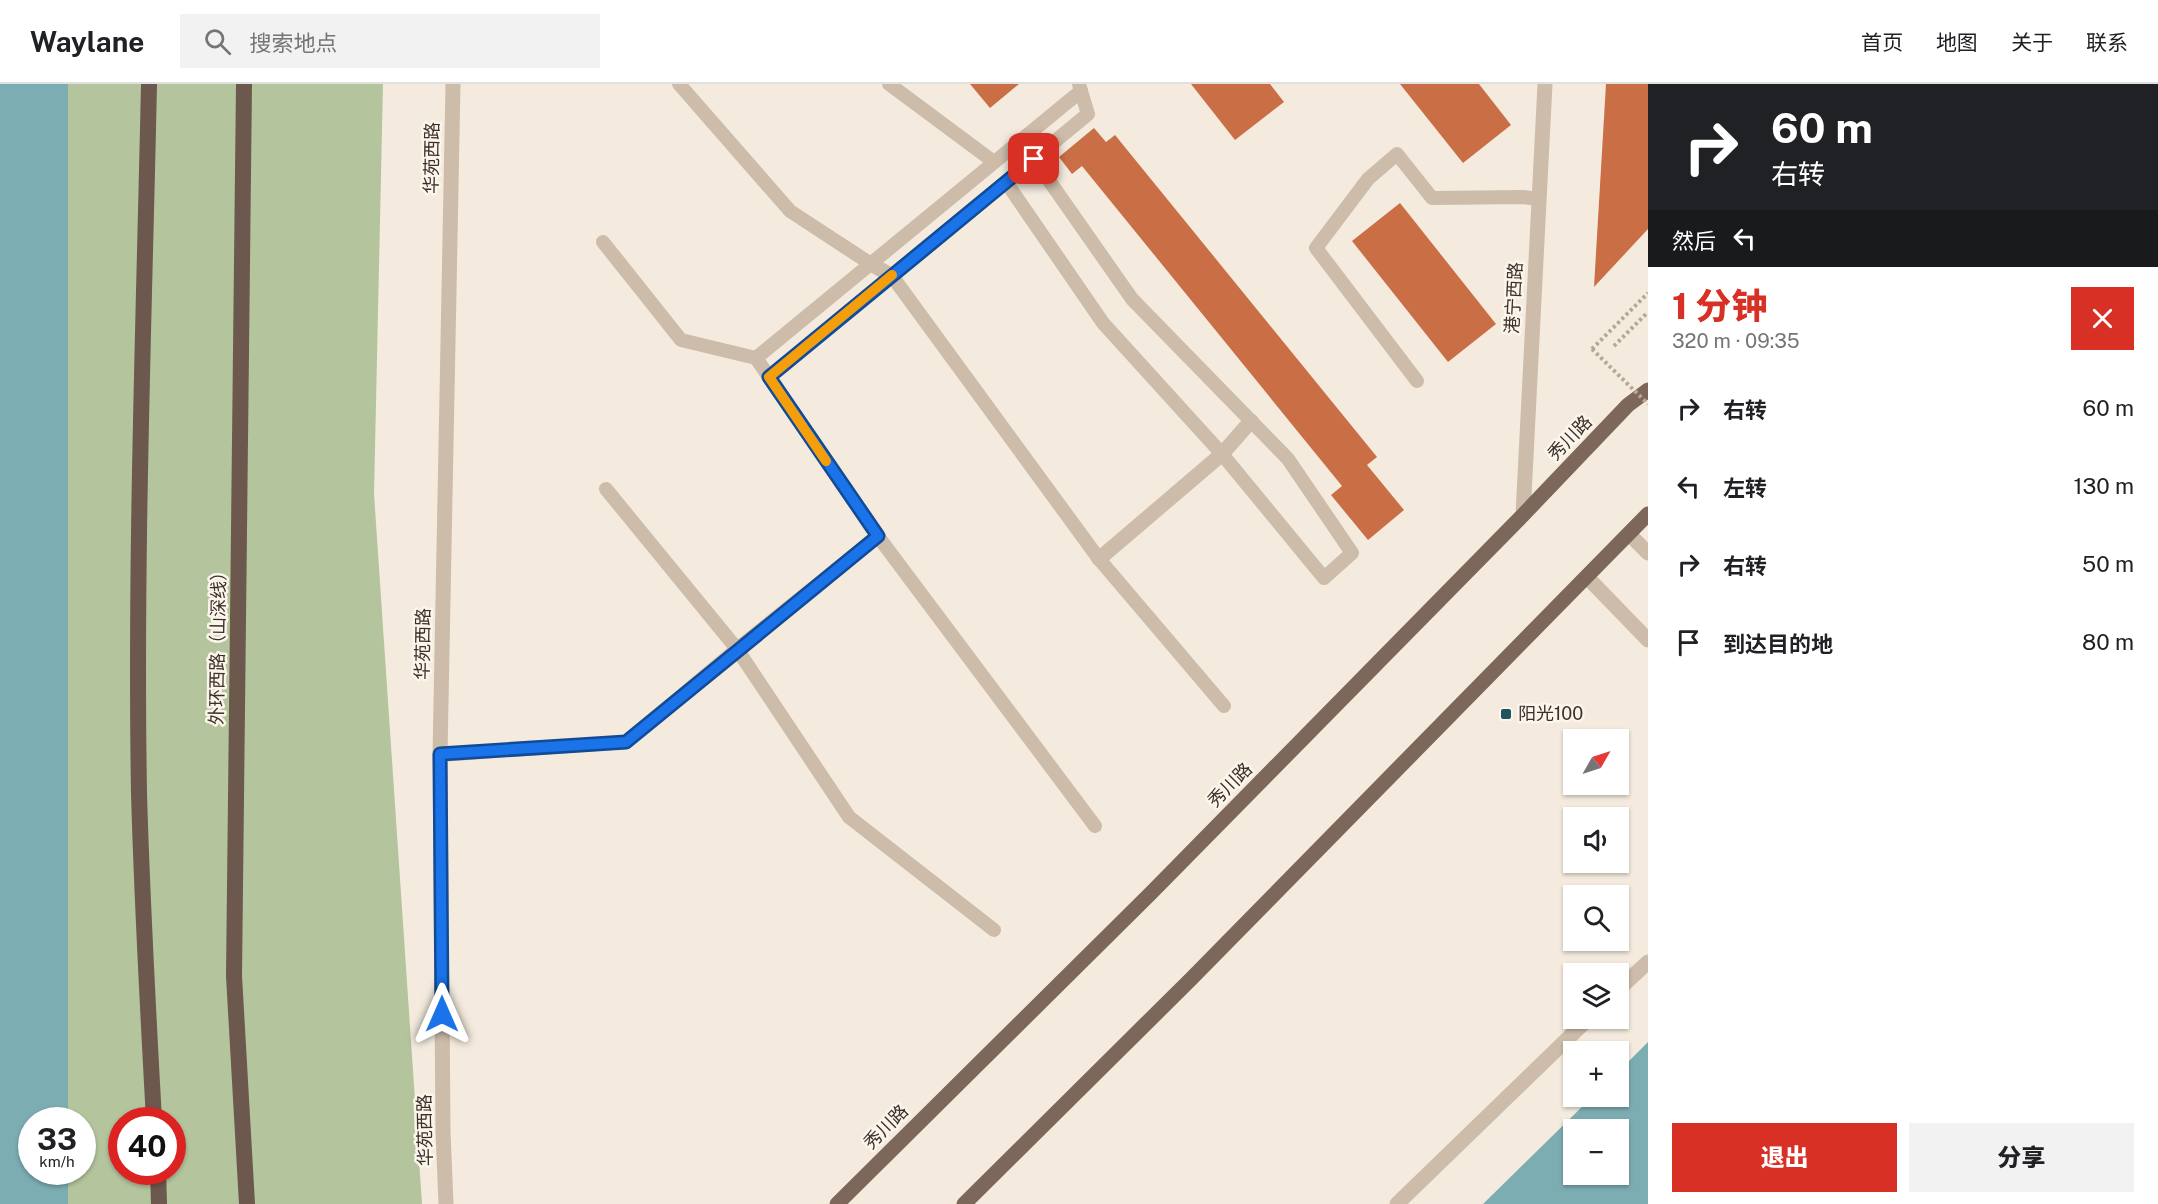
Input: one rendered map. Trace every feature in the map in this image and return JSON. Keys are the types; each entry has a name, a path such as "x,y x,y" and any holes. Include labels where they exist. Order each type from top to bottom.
{"highway":[{"path":"148,84 139,560 139,769 153,1107"},
{"name":"外环西路（山深线）","path":"244,84 234,976 247,1204"},
{"path":"158,1185 159,1204"}],"main road":[{"name":"秀川路","path":"837,1204 1151,893 1523,515 1628,405 1648,390"},
{"path":"964,1204 1191,979 1648,514"}],"street":[{"name":"华苑西路","path":"446,1204 443,1131 440,754 453,84"},
{"name":"港宁西路","path":"1523,515 1545,84"},
{"path":"871,264 892,276"},
{"path":"1628,405 1648,379"},
{"path":"1099,559 1222,454 1251,421"},
{"path":"1629,534 1648,554"},
{"path":"1587,577 1648,640"},
{"path":"1629,980 1648,962"},
{"path":"1397,1204 1578,1029"}],"lane":[{"path":"679,84 790,212 871,264"},
{"path":"889,84 994,162"},
{"path":"756,358 1080,88 1088,114 769,377"},
{"path":"1417,381 1316,248 1368,179 1397,154 1432,198 1523,197 1539,199"},
{"path":"1006,182 1103,323 1222,454 1324,578 1352,553 1288,459 1132,300 1034,159"},
{"path":"603,242 681,340 756,358 878,536 1095,826"},
{"path":"892,276 1099,559 1224,706"},
{"path":"606,489 737,649 849,817 994,930"},
{"path":"440,754 626,742 878,536"}],"path":[{"path":"1648,293 1592,349 1648,404"},
{"path":"1614,346 1648,312"}],"green space":[{"path":"0,84 383,84 374,494 422,1204 0,1204"}],"water":[{"path":"0,84 68,84 68,1107 18,1107 18,1185 68,1185 68,1204 0,1204"},
{"path":"1648,1042 1648,1204 1483,1204 1563,1125 1563,1185 1629,1185 1629,1119 1570,1119 1582,1107 1629,1107 1629,1061"}],"building":[{"path":"970,84 1019,84 990,108"},
{"path":"1191,84 1270,84 1284,102 1235,140"},
{"path":"1400,84 1479,84 1511,125 1463,163"},
{"path":"1606,84 1648,84 1648,229 1594,287"},
{"path":"1094,128 1106,142 1115,135 1377,457 1367,465 1404,510 1368,540 1331,495 1342,486 1082,166 1072,174 1059,157"},
{"path":"1400,203 1496,324 1448,362 1352,241"}],"slow traffic":[{"path":"826,461 769,377 892,275"}],"place":[{"name":"阳光100","path":"1506,714"}],"route":[{"path":"442,1014 440,754 626,742 878,536 769,377 1034,159"}]}
